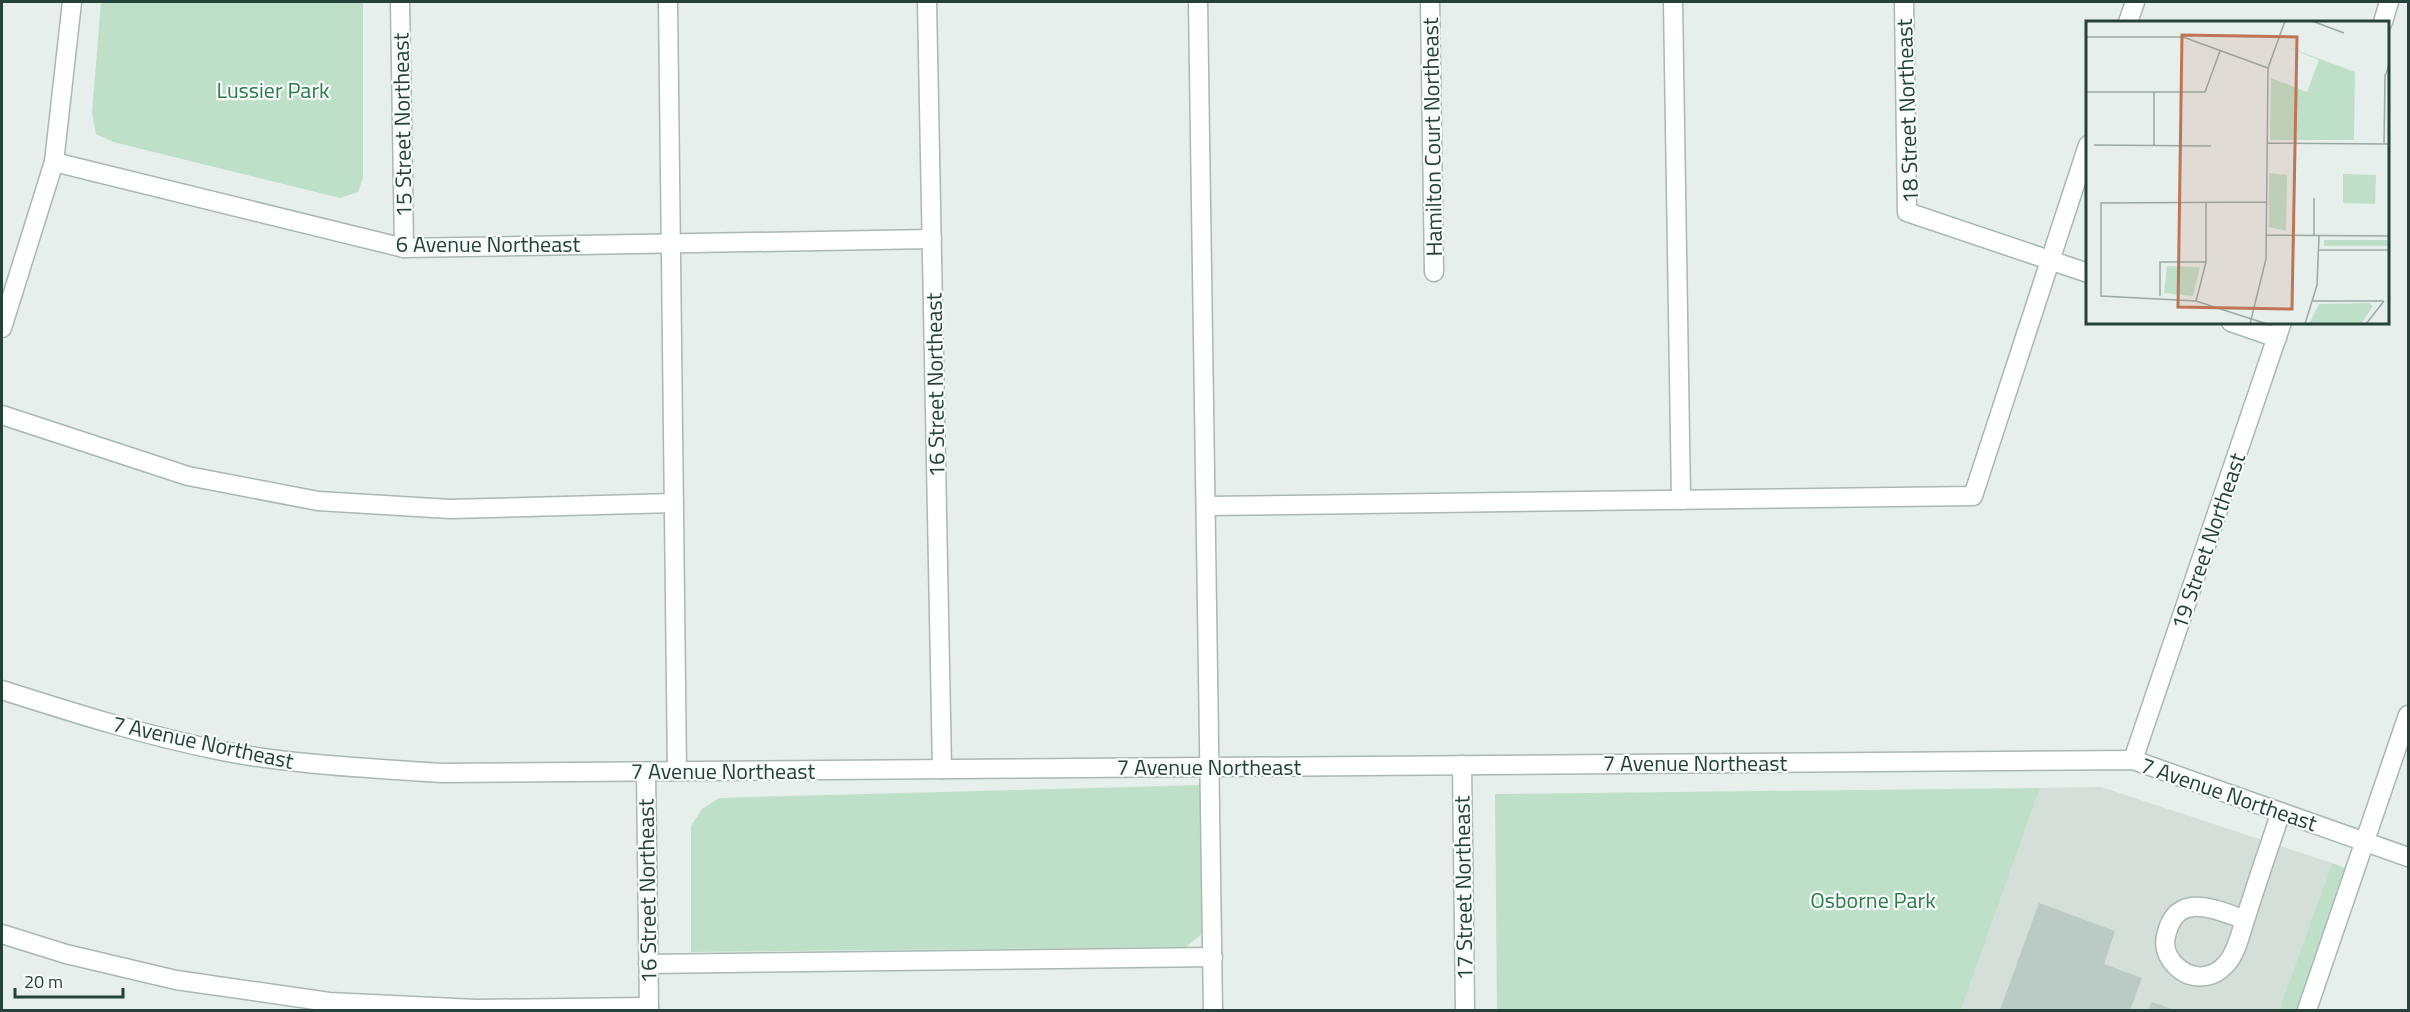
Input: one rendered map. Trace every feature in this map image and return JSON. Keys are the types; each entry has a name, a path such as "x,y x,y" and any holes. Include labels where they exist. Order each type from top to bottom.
{"street":[{"path":"2,328 54,162 72,2"},
{"name":"15 Street Northeast","path":"400,2 404,248"},
{"path":"668,2 677,771"},
{"name":"16 Street Northeast","path":"927,2 942,769"},
{"path":"1198,2 1214,1011"},
{"name":"Hamilton Court Northeast","path":"1430,2 1434,272"},
{"path":"1673,2 1681,500"},
{"name":"18 Street Northeast","path":"1904,2 1907,212 2086,272"},
{"path":"2128,21 2134,2"},
{"path":"2383,21 2389,2"},
{"path":"1206,506 1973,496 2086,151"},
{"name":"6 Avenue Northeast","path":"54,162 404,248 932,238"},
{"path":"2243,324 2279,330"},
{"name":"19 Street Northeast","path":"2133,760 2279,330"},
{"path":"2,414 188,476 318,501 450,509 674,503"},
{"name":"7 Avenue Northeast","path":"2,690 108,723 223,751 314,764 441,773 2133,760 2409,857"},
{"path":"2307,1011 2409,715"},
{"name":"17 Street Northeast","path":"1462,765 1465,1011"},
{"name":"16 Street Northeast","path":"646,772 649,1009"},
{"path":"2245,920 2209,907 2197,906 2185,909 2175,916 2168,926 2165,938 2166,950 2171,961 2179,970 2190,976 2201,977 2222,969 2229,961 2245,920 2281,812"},
{"path":"2,934 66,954 176,980 329,1002 476,1010 649,1009"},
{"path":"648,964 1213,957"}],"shaded area":[{"path":"2101,787 2332,863 2279,1010 1961,1010 2040,788"}],"green space":[{"name":"Lussier Park","path":"101,2 363,2 363,178 358,192 340,198 113,142 96,134 92,113"},
{"path":"1200,785 1202,934 1186,947 691,952 691,826 702,809 719,798"},
{"name":"Osborne Park","path":"2040,788 1961,1010 1497,1010 1495,794"},
{"path":"2332,863 2348,869 2298,1010 2279,1010"}],"building":[{"path":"2039,903 2115,931 2104,964 2142,978 2130,1010 2000,1010"},
{"path":"2152,1002 2175,1010 2148,1010"}]}
